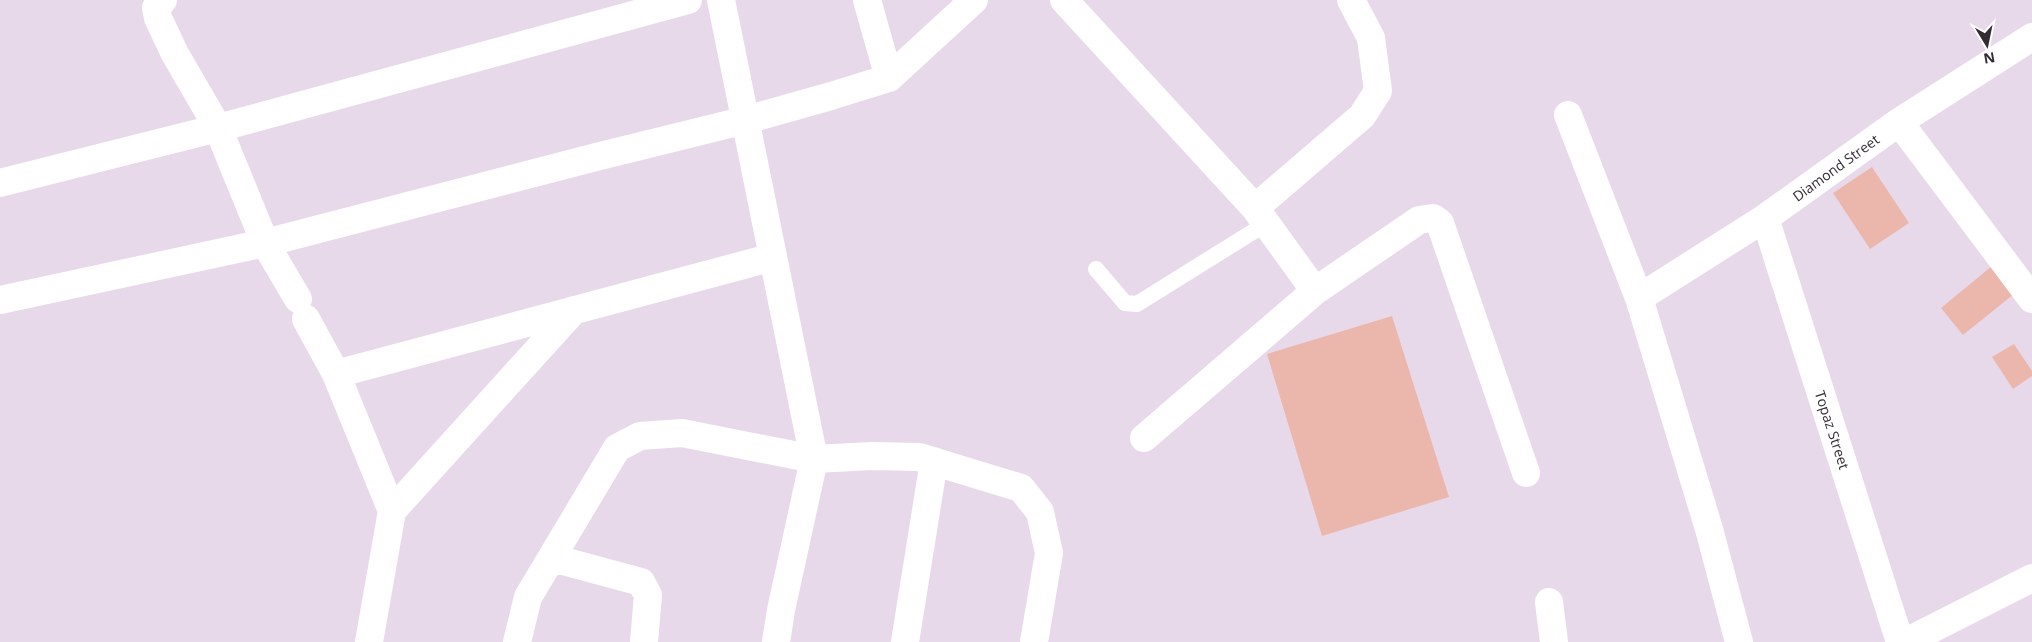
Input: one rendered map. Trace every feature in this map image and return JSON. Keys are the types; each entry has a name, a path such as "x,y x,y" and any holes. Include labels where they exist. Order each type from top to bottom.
{"street":[{"path":"164,0 156,8 158,18 175,54 218,128 265,243 336,374 392,511 370,642"},
{"path":"0,183 218,128 688,0"},
{"path":"721,0 814,460 781,610 776,642"},
{"path":"867,0 889,78"},
{"path":"0,300 265,243 746,120 889,78 974,0"},
{"path":"1064,0 1261,215 1314,291"},
{"path":"1261,215 1362,116 1378,91 1371,38 1351,0"},
{"name":"Diamond Street","path":"1639,298 1765,218 1899,122 2030,41"},
{"path":"1568,115 1639,298 1709,529 1739,642"},
{"path":"1899,122 2032,298"},
{"path":"1144,438 1314,291 1419,220 1433,218 1440,224 1526,473"},
{"name":"Topaz Street","path":"1765,218 1900,642"},
{"path":"336,374 773,257"},
{"path":"392,511 574,310"},
{"path":"517,642 528,597 617,448 640,436 682,433 814,460 872,456 919,457 1021,488 1040,512 1049,553 1034,642"},
{"path":"905,642 934,461"},
{"path":"552,558 641,582 648,595 644,642"},
{"path":"1906,642 2032,578"},
{"path":"1549,602 1554,642"}],"lane":[{"path":"1096,270 1125,302 1137,304 1261,215"}],"building":[{"path":"1872,167 1909,223 1870,249 1833,193"},
{"path":"1992,266 2014,294 1963,335 1941,308"},
{"path":"1392,316 1449,497 1322,536 1267,354"},
{"path":"2014,344 2032,371 2032,376 2013,389 1992,357"}]}
